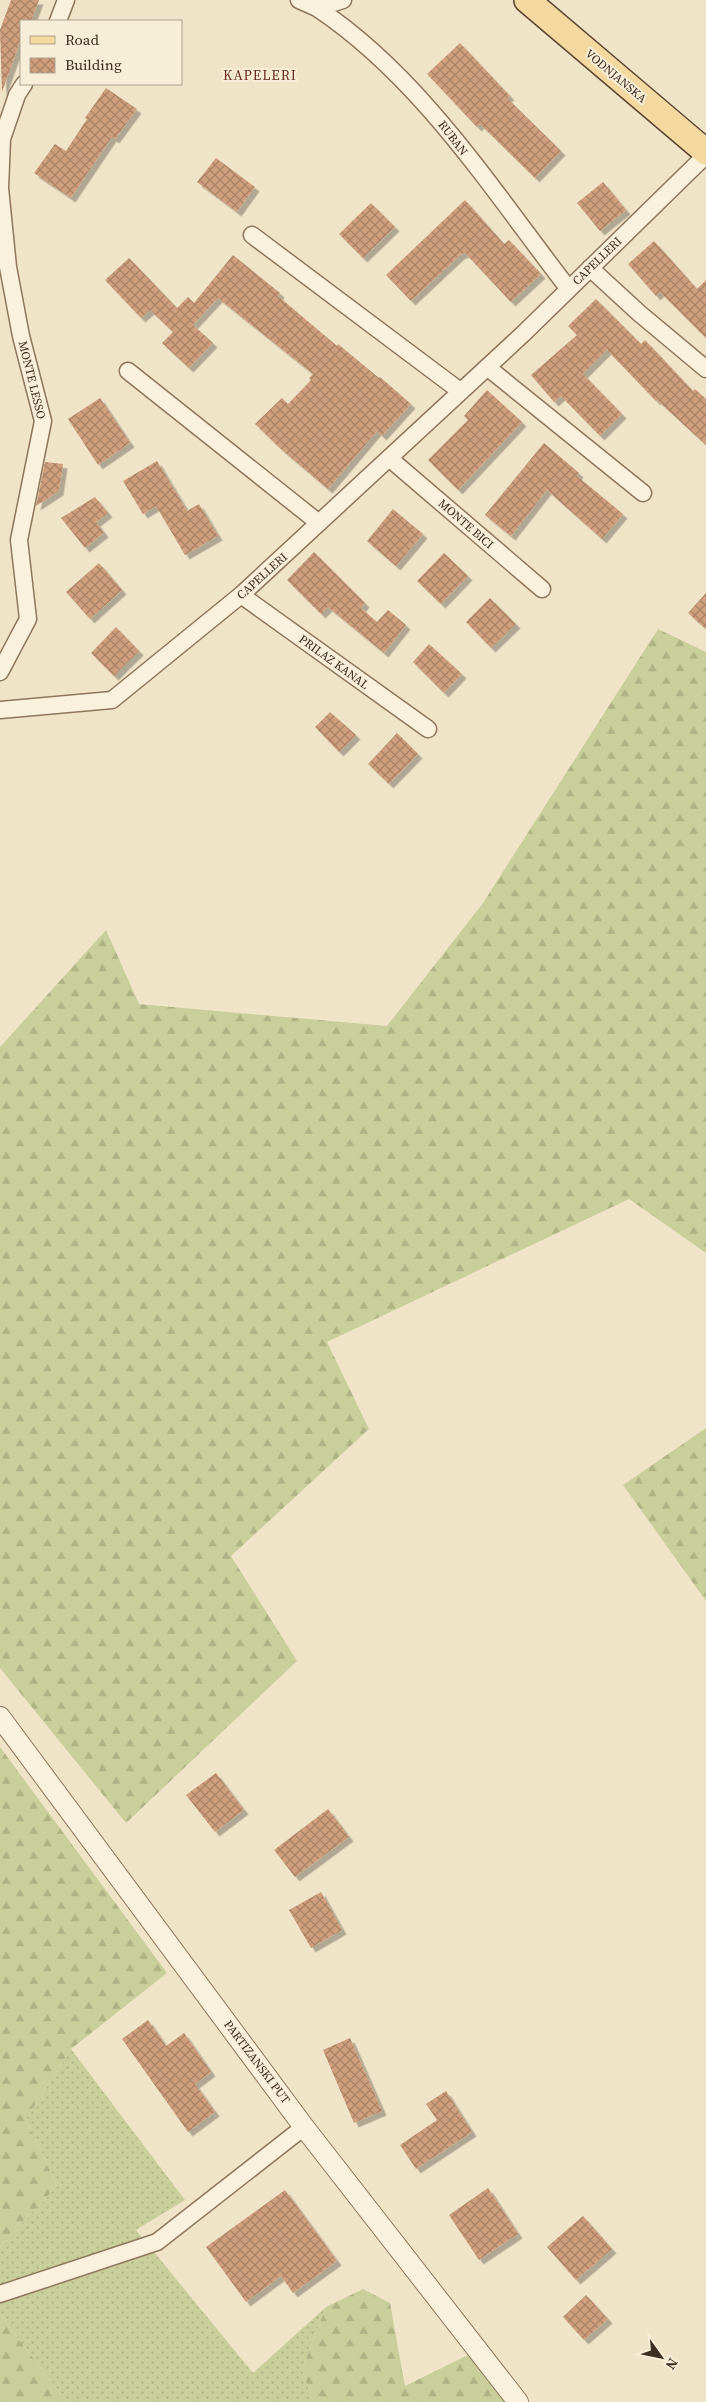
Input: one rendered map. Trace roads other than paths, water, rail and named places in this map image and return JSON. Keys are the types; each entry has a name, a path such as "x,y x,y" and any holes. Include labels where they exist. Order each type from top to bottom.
{"main road":[{"name":"VODNJANSKA","path":"527,0 706,153"}],"street":[{"path":"58,20 66,0"},
{"name":"RUBAN","path":"298,0 317,8 360,39 430,108 568,288"},
{"path":"317,8 343,0"},
{"name":"MONTE LESSO","path":"0,672 28,619 19,540 43,421 21,336 8,268 0,188 2,139 17,95 23,85"},
{"name":"CAPELLERI","path":"0,710 112,700 241,595 487,366 590,268 706,153"},
{"path":"252,236 460,391"},
{"path":"590,268 639,314 706,370"},
{"path":"487,366 643,493"},
{"path":"128,371 319,523"},
{"name":"MONTE BICI","path":"389,458 542,590"},
{"name":"PRILAZ KANAL","path":"241,595 428,729"},
{"name":"PARTIZANSKI PUT","path":"0,1717 304,2126 518,2402"},
{"path":"0,2294 157,2242 304,2126"}],"district":[{"name":"KAPELERI","path":"260,75"}]}
